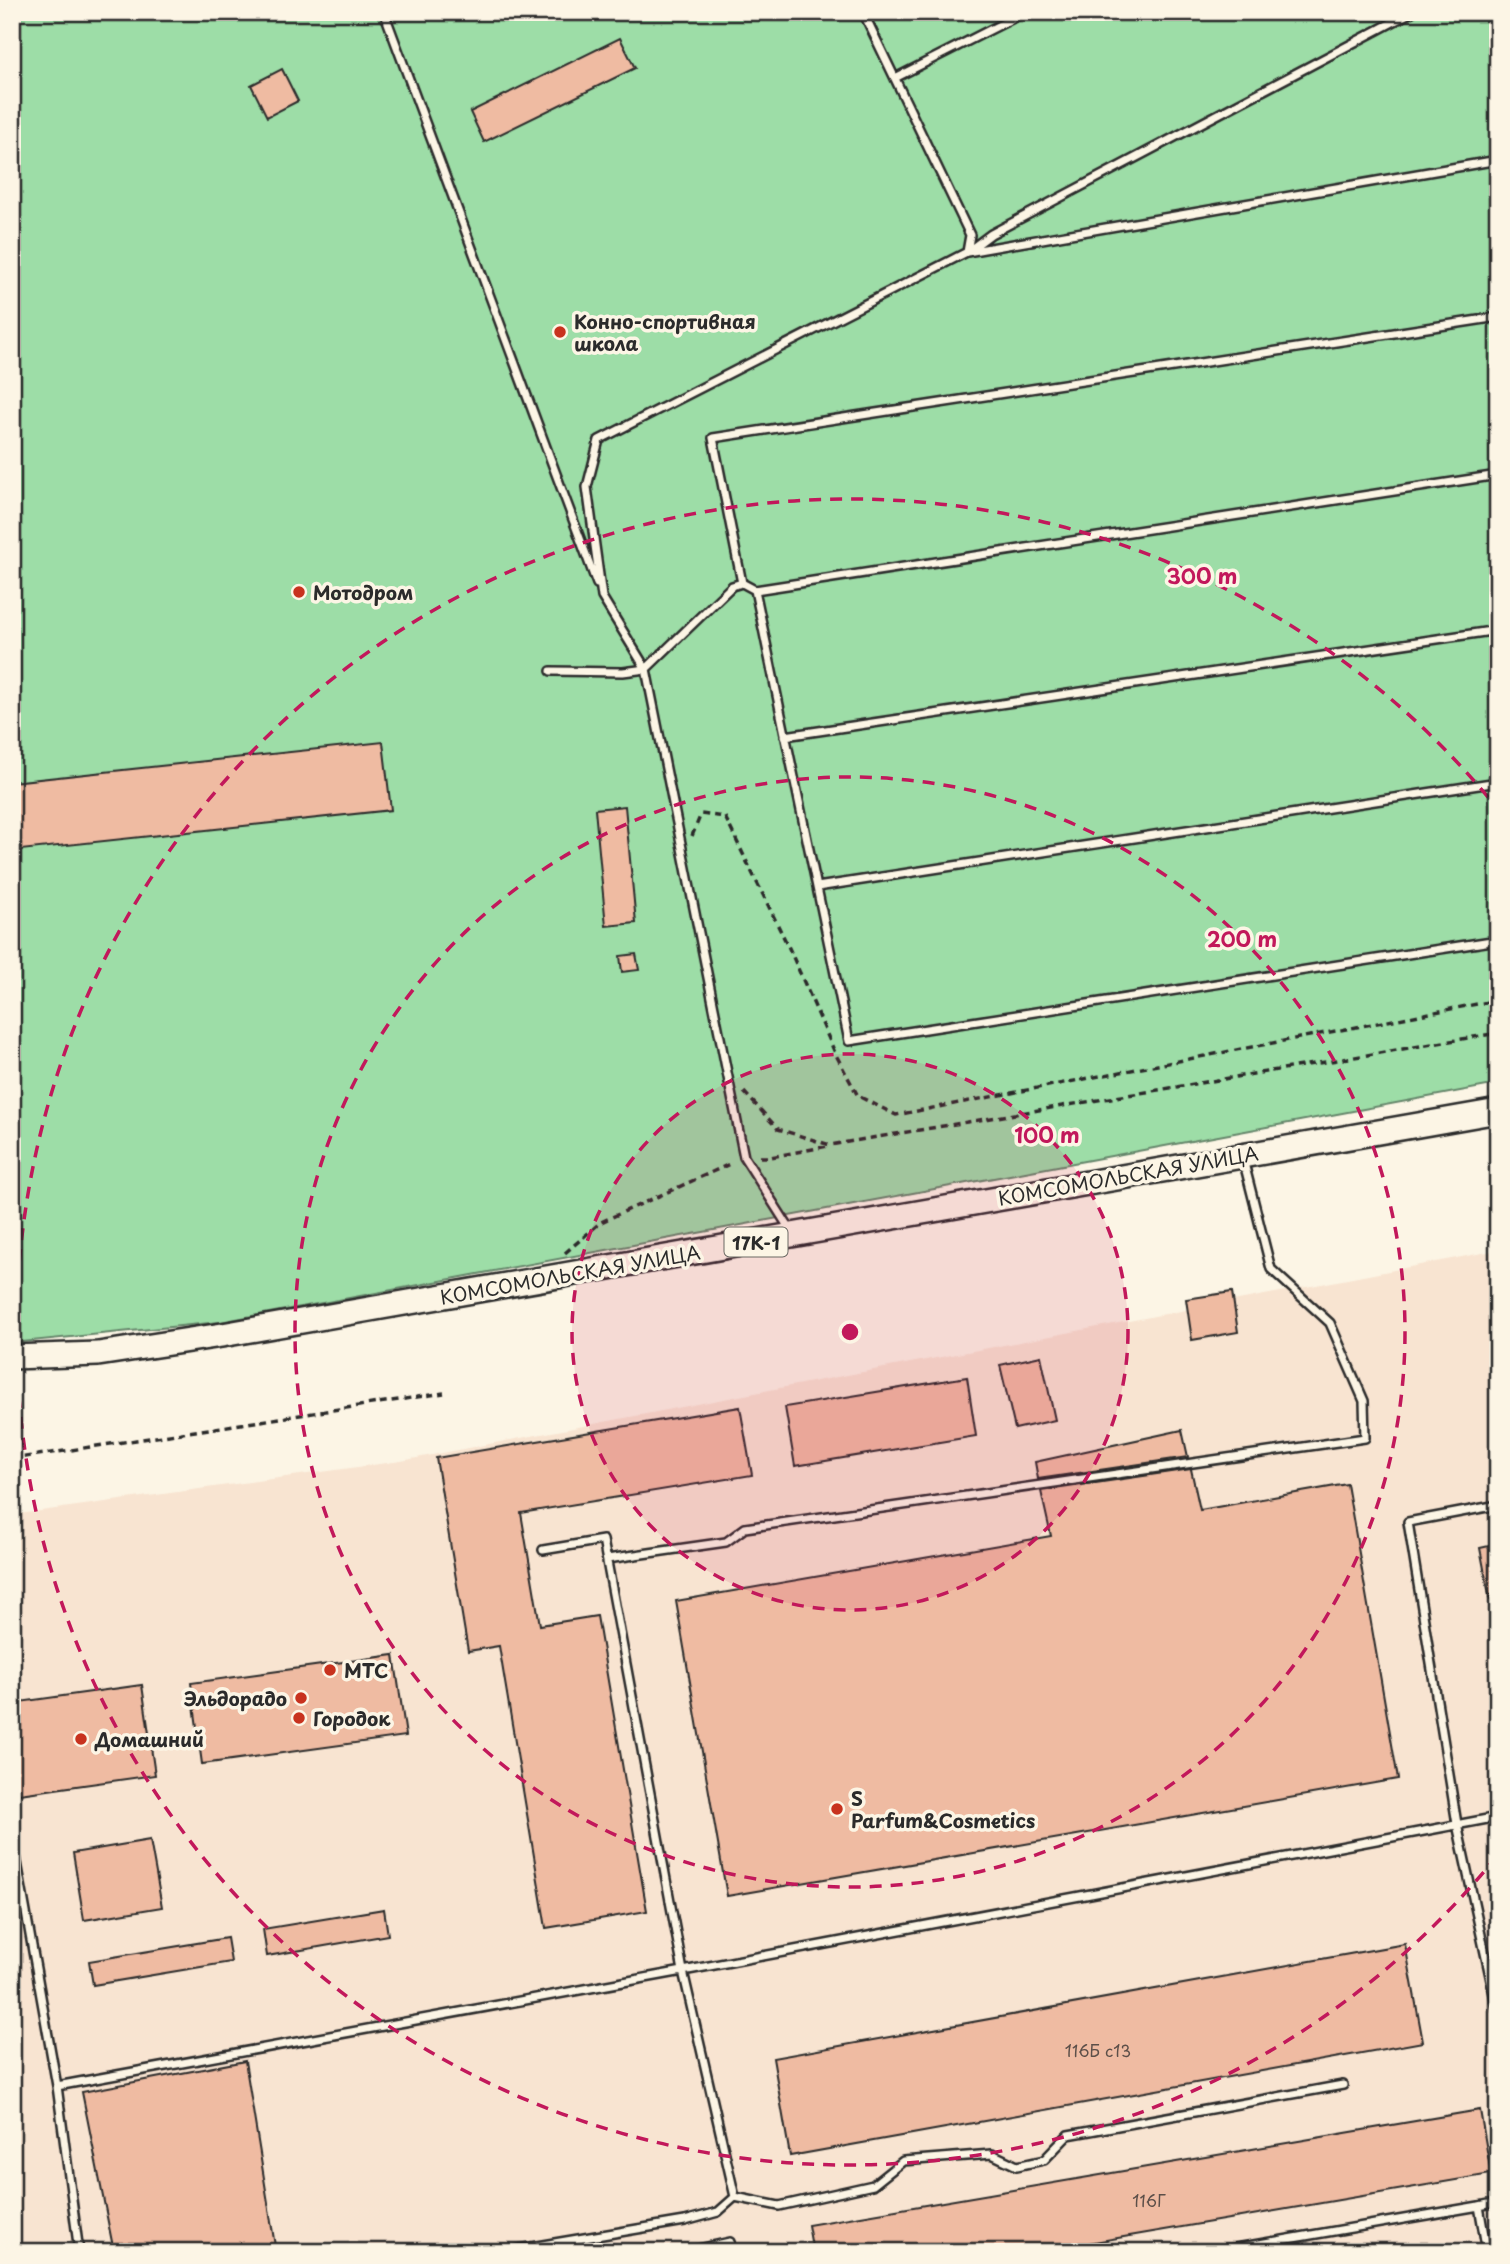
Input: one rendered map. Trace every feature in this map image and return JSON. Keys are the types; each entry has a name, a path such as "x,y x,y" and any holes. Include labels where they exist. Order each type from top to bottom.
{"main road":[{"name":"КОМСОМОЛЬСКАЯ УЛИЦА","path":"12,1357 98,1354 222,1335 1498,1111"}],"lane":[{"path":"384,12 602,597 646,668 744,1157 793,1235"},
{"path":"863,12 970,234 967,252"},
{"path":"895,78 1025,12"},
{"path":"602,597 587,487 600,440 967,252 991,234 1412,12"},
{"path":"967,252 1498,160"},
{"path":"742,583 713,438 1498,317"},
{"path":"551,671 622,672 646,668 732,586 742,583 755,590 1498,475"},
{"path":"755,590 849,1041 1498,940"},
{"path":"785,736 1498,630"},
{"path":"817,887 1498,782"},
{"path":"607,1559 726,1542 745,1528 1365,1438 1364,1401 1330,1323 1271,1269 1242,1155"},
{"path":"1498,1505 1408,1522 1457,1824 1498,2013"},
{"path":"543,1550 603,1540 683,1970 735,2197"},
{"path":"57,2087 1498,1817"},
{"path":"12,1834 57,2087 79,2252"},
{"path":"735,2197 779,2206 873,2185 903,2161 992,2154 1017,2166 1044,2160 1068,2135 1343,2085"},
{"path":"501,2252 685,2221 718,2212 735,2197"},
{"path":"1213,2252 1498,2202"},
{"path":"1479,2206 1487,2252"},
{"path":"684,2252 730,2242 732,2252"}],"path":[{"path":"691,840 701,814 725,817 789,948 835,1055 858,1096 896,1115 1498,1000"},
{"path":"558,1259 601,1222 744,1157 771,1157 1498,1033"},
{"path":"738,1084 778,1129 830,1145"},
{"path":"12,1459 444,1393"}],"shaded area":[{"path":"1498,1250 1498,2252 12,2252 12,1515 401,1461"}],"green space":[{"path":"12,12 1498,12 1498,1084 220,1322 12,1343"}],"building":[{"path":"620,38 635,68 484,142 470,112"},
{"path":"282,69 298,101 267,117 251,85"},
{"path":"383,742 391,810 12,851 12,782"},
{"path":"625,806 636,923 606,926 595,809"},
{"path":"636,954 639,970 622,972 620,956"},
{"path":"1232,1292 1238,1332 1192,1340 1186,1299"},
{"path":"1041,1356 1055,1420 1015,1429 1000,1365"},
{"path":"967,1377 976,1436 795,1466 785,1407"},
{"path":"740,1407 752,1475 521,1513 540,1625 597,1616 647,1911 546,1928 499,1646 468,1651 436,1458"},
{"path":"1182,1430 1188,1457 1038,1479 1035,1462"},
{"path":"1191,1469 1200,1510 1347,1484 1398,1779 727,1896 676,1601 1051,1536 1041,1491"},
{"path":"1498,1544 1498,1599 1490,1600 1480,1548"},
{"name":"Городок","path":"394,1655 406,1736 202,1764 191,1683"},
{"name":"Домашний","path":"142,1685 155,1775 12,1795 12,1703"},
{"path":"150,1840 162,1907 84,1920 73,1853"},
{"path":"384,1909 388,1935 267,1956 263,1929"},
{"path":"227,1938 231,1962 93,1985 89,1961"},
{"path":"1405,1944 1423,2042 790,2156 773,2058"},
{"path":"245,2061 276,2252 114,2252 82,2092"},
{"path":"1480,2110 1491,2174 1036,2252 813,2252 808,2225"}],"place":[{"name":"Конно-спортивная школа","path":"560,332"},
{"name":"Мотодром","path":"299,592"},
{"name":"МТС","path":"330,1670"},
{"name":"Эльдорадо","path":"301,1698"},
{"name":"Городок","path":"299,1718"},
{"name":"Домашний","path":"81,1739"},
{"name":"S Parfum&Cosmetics","path":"837,1809"}]}
